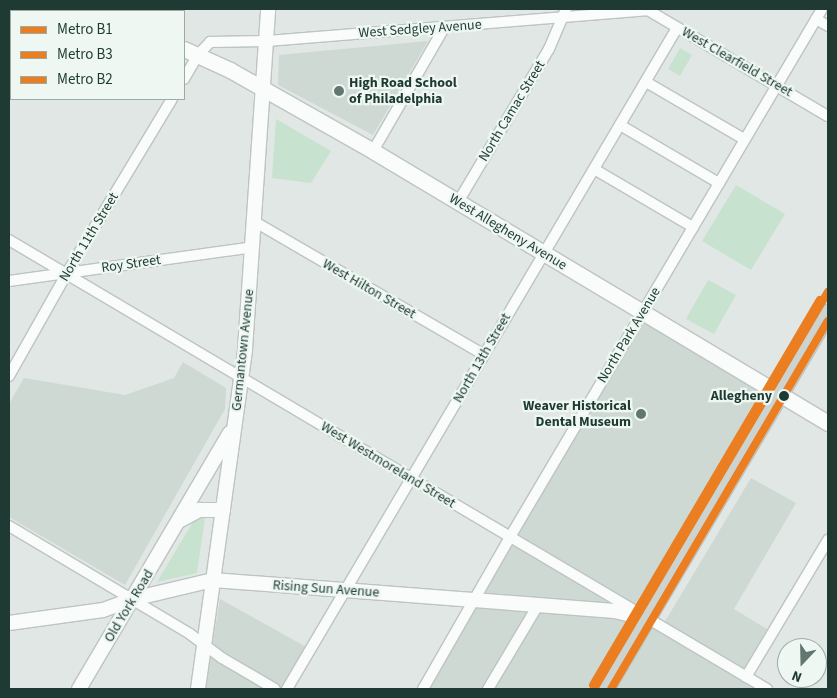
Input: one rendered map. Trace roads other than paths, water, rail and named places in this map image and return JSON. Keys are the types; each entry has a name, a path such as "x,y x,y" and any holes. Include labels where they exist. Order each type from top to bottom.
{"main road":[{"name":"West Allegheny Avenue","path":"185,49 230,70 373,151 828,423"},
{"path":"606,689 828,313"}],"street":[{"name":"Germantown Avenue","path":"198,689 242,379 255,222 268,9"},
{"name":"West Sedgley Avenue","path":"198,55 210,42 266,42 444,28 565,13 647,9"},
{"name":"West Clearfield Street","path":"647,9 828,116"},
{"name":"North Park Avenue","path":"423,689 510,537 822,9"},
{"name":"North Camac Street","path":"458,202 549,49 565,13"},
{"path":"816,19 828,26"},
{"path":"373,151 444,28"},
{"name":"North 13th Street","path":"287,689 677,28"},
{"path":"185,77 198,55"},
{"path":"646,82 744,139"},
{"name":"North 11th Street","path":"9,376 67,273 171,100"},
{"path":"620,125 719,183"},
{"path":"594,169 693,227"},
{"name":"West Hilton Street","path":"255,222 484,355"},
{"name":"West Westmoreland Street","path":"9,240 767,689"},
{"name":"Roy Street","path":"9,281 253,247"},
{"name":"Old York Road","path":"79,689 179,522 236,421"},
{"path":"179,522 199,510 223,510"},
{"path":"9,526 205,643 222,658 275,689"},
{"path":"746,677 828,540"},
{"name":"Rising Sun Avenue","path":"9,623 103,610 133,599 214,580 614,611 647,618"},
{"path":"488,689 538,605"}],"metro line":[{"name":"B1","path":"594,689 828,292"},
{"name":"B2","path":"593,685 820,300"},
{"name":"B3","path":"611,689 828,321"}],"place":[{"name":"High Road School of Philadelphia","path":"339,91"},
{"name":"Allegheny","path":"784,396"},
{"name":"Weaver Historical Dental Museum","path":"641,414"}]}
